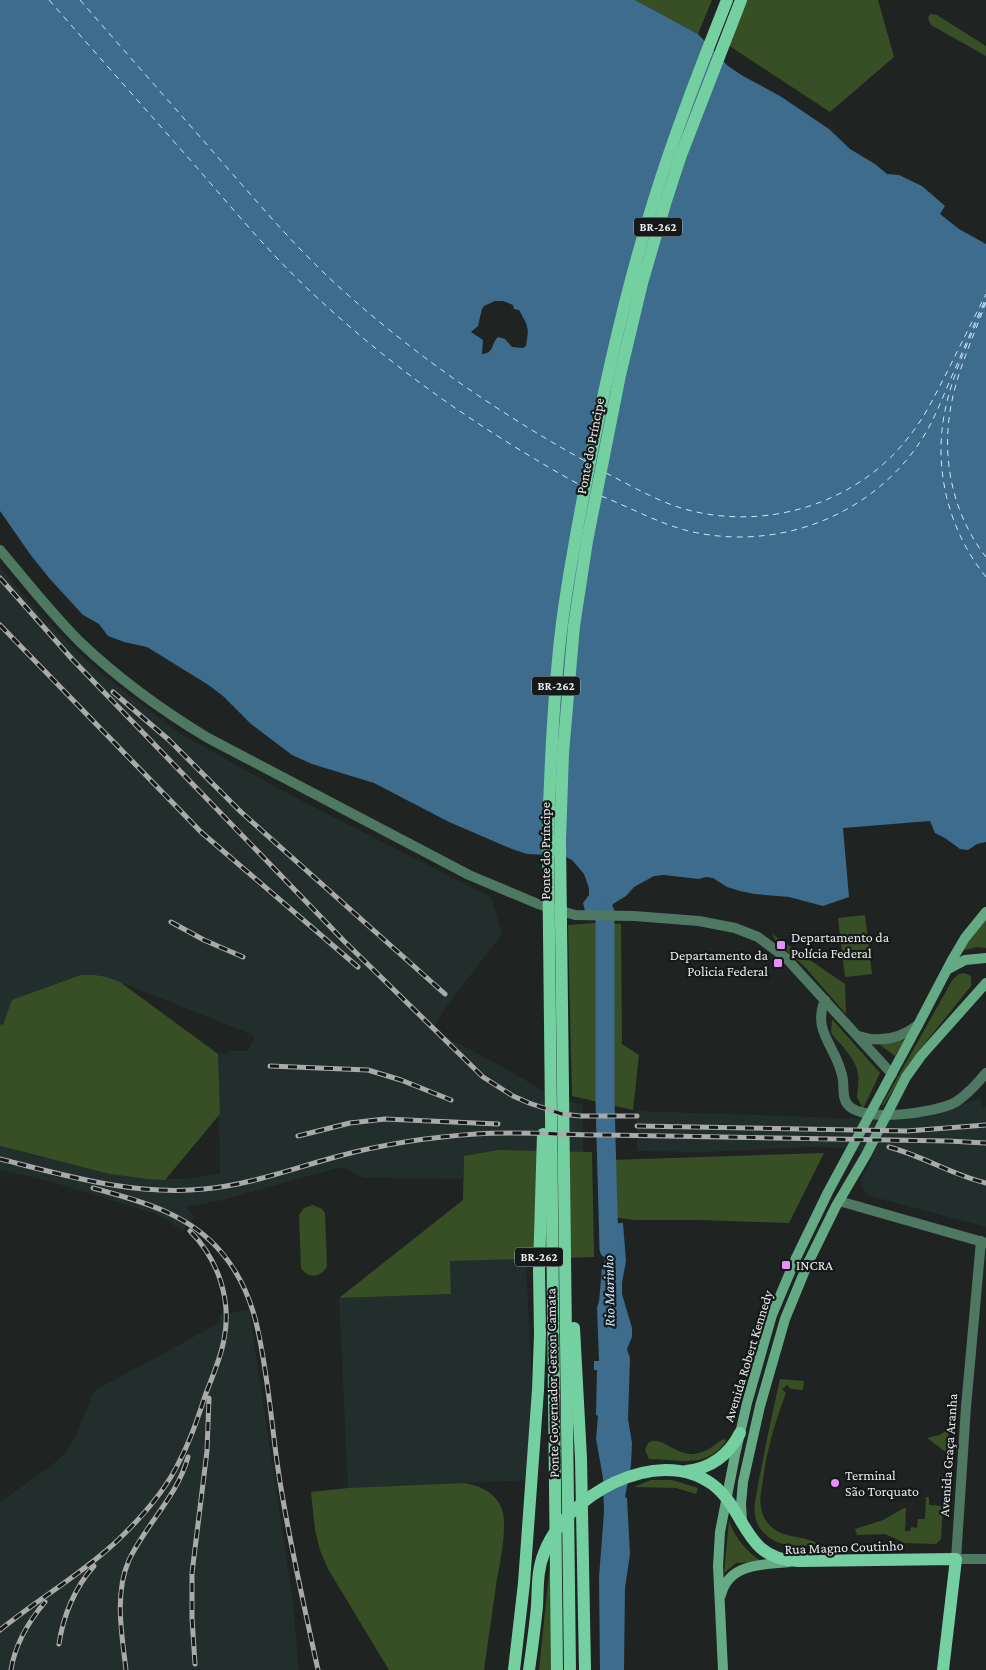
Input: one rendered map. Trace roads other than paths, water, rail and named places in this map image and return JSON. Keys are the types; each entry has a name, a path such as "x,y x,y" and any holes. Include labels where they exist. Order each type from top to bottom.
{"main road":[{"name":"Ponte do Príncipe","path":"554,916 549,796 558,656 573,548 595,435 625,303 654,200 684,110 727,0"},
{"name":"Ponte do Príncipe","path":"554,916 570,657 582,567 607,437 634,314 663,212 681,155 741,0"},
{"path":"918,1025 957,950 986,912"},
{"name":"Ponte Governador Gerson Camata","path":"554,916 548,959 557,1670"},
{"name":"Ponte Governador Gerson Camata","path":"554,916 564,1171 570,1670"},
{"path":"947,970 965,960 986,958"},
{"name":"BR-262","path":"514,1670 526,1556 539,1370 539,1270 548,959"},
{"name":"Avenida Robert Kennedy","path":"748,1535 741,1512 748,1458 764,1388 780,1334 796,1291 839,1201 866,1155 906,1077 986,983"},
{"name":"Avenida Robert Kennedy","path":"723,1670 718,1549 740,1433 762,1346 780,1293 808,1231 918,1025"},
{"name":"BR-262","path":"564,1171 581,1458 585,1670"},
{"path":"529,1670 539,1574 544,1553 551,1538 564,1520 585,1500 610,1485 635,1475 660,1471 683,1472 701,1468 717,1461 731,1448 740,1433"},
{"path":"683,1472 704,1479 720,1491 748,1535 759,1548 781,1560 798,1561"},
{"name":"Rua Magno Coutinho","path":"720,1600 728,1580 743,1568 798,1561 956,1559"},
{"name":"Avenida Graça Aranha","path":"942,1670 956,1559"}],"street":[{"path":"0,550 35,594 80,642 129,684 182,722 236,754 469,875 538,904 575,914 699,921 746,932 778,951 892,1074"},
{"path":"825,1000 821,1014 822,1030 839,1066 843,1080 844,1098 850,1107 859,1112 899,1114 947,1106 967,1094 986,1073"},
{"path":"857,1036 872,1039 888,1039 904,1034 918,1025"},
{"path":"839,1201 984,1242"},
{"name":"Avenida Graça Aranha","path":"956,1559 966,1407 984,1242"},
{"name":"Rua Magno Coutinho","path":"956,1559 986,1559"}],"water":[{"path":"0,0 635,0 698,34 728,66 780,96 829,129 850,149 875,164 887,174 899,175 922,186 945,206 940,214 959,229 986,244 986,842 977,844 968,850 960,849 935,833 930,821 843,828 849,897 823,906 789,897 740,891 727,887 713,878 699,879 664,875 654,876 634,887 626,896 613,904 609,912 585,911 583,903 589,895 589,888 584,874 572,860 564,856 527,854 512,849 449,822 374,783 312,764 292,755 251,724 223,696 207,684 147,647 108,636 99,624 83,615 49,578 0,511","holes":["495,301 503,301 513,305 514,309 519,310 525,321 528,331 526,346 523,348 512,347 505,339 498,337 491,350 482,354 483,340 471,332 478,326 484,306"]},
{"path":"623,1223 626,1261 622,1294 632,1328 632,1337 627,1349 630,1358 628,1419 632,1443 631,1465 625,1497 627,1498 630,1554 625,1588 624,1670 600,1670 599,1577 604,1512 603,1478 596,1439 598,1416 596,1415 597,1370 594,1370 594,1361 599,1361 597,1307 602,1268 608,1253 606,1224"}],"waterway":[{"name":"Rio Marinho","path":"605,912 605,1101 609,1249"}],"railway":[{"path":"0,578 72,659 344,941 483,1077 513,1096 562,1114 580,1116 637,1116"},
{"path":"0,625 201,832 358,967"},
{"path":"113,692 169,740 241,812 445,994"},
{"path":"171,922 204,940 243,957"},
{"path":"270,1066 368,1070 401,1080 451,1100"},
{"path":"298,1136 350,1123 385,1119 498,1124"},
{"path":"637,1126 907,1131 986,1125"},
{"path":"0,1159 101,1183 152,1190 178,1190 204,1189 238,1184 339,1156 390,1145 424,1139 492,1133 986,1143"},
{"path":"889,1147 914,1155 973,1180 986,1183"},
{"path":"93,1188 163,1210 195,1228 222,1253 242,1283 254,1314 262,1348 285,1511 318,1670"},
{"path":"0,1630 90,1564 118,1540 161,1492 184,1452 219,1360 226,1324 224,1295 215,1267 200,1242 190,1231"},
{"path":"195,1664 192,1573 207,1451 209,1398"},
{"path":"126,1670 120,1615 124,1573 136,1547 177,1485 188,1457"},
{"path":"59,1644 63,1623 71,1602 81,1583 94,1566"},
{"path":"11,1670 23,1633 45,1602"}],"place":[{"name":"Departamento da Polícia Federal","path":"781,945"},
{"name":"Departamento da Policia Federal","path":"778,963"},
{"name":"INCRA","path":"786,1265"},
{"name":"Terminal São Torquato","path":"835,1483"}]}
